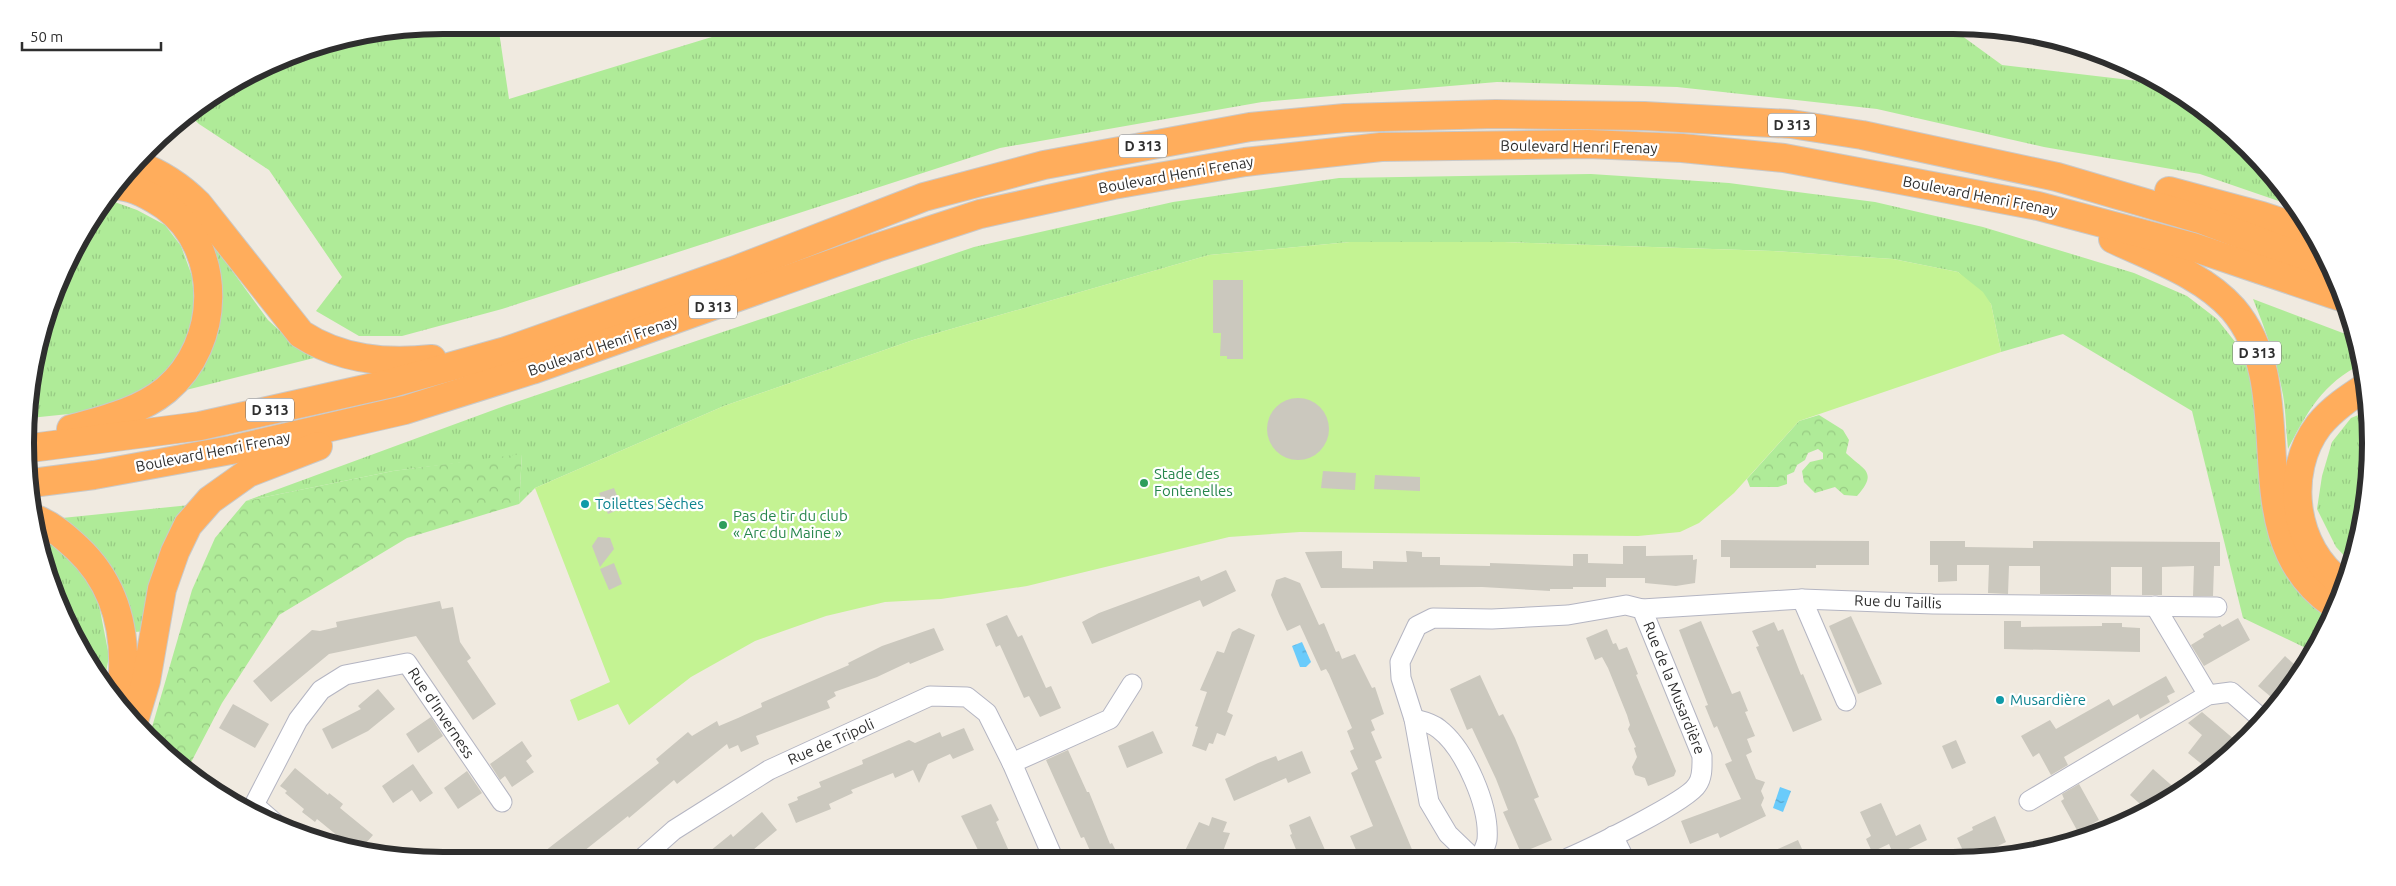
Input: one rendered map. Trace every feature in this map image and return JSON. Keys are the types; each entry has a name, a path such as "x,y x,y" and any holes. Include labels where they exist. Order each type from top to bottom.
{"highway":[{"name":"Boulevard Henri Frenay","path":"34,448 200,426 392,383 506,351 733,271 924,197 1044,166 1250,127 1345,118 1496,114 1718,119 1791,124 1862,135 2056,177 2200,219 2321,265"},
{"name":"Boulevard Henri Frenay","path":"36,482 94,475 231,450 292,437 445,398 704,311 876,248 980,214 1113,185 1245,162 1303,154 1381,147 1588,144 1682,148 1784,158 2038,206 2193,247 2335,295"},
{"path":"142,166 158,172 181,187 198,204 286,317 301,334 318,346 358,359 402,362 506,351"},
{"name":"D 313","path":"2056,177 2160,189 2262,216 2301,229"},
{"path":"34,440 139,407 166,390 194,356 206,325 210,298 205,262 193,236 176,214 153,197 124,187"},
{"name":"D 313","path":"2038,206 2169,265 2194,279 2232,308 2247,327 2263,374 2277,516 2284,539 2304,578 2321,596 2330,602"},
{"path":"2339,580 2324,568 2311,548 2300,518 2297,482 2300,463 2308,443 2319,425 2334,410 2359,392"},
{"path":"136,714 146,681 162,589 174,552 188,525 210,500 248,473 423,410 445,398"},
{"path":"42,521 86,556 100,573 113,597 121,622 124,646 125,674 121,696"}],"street":[{"name":"Rue du Taillis","path":"1642,609 1802,599 2216,607"},
{"path":"1802,599 1846,701"},
{"name":"Rue de la Musardière","path":"1467,852 1448,834 1429,802 1414,719 1401,678 1400,662 1417,626 1433,618 1492,619 1568,614 1626,605 1642,609 1702,756 1702,775 1697,787 1682,800 1580,852"},
{"path":"2155,606 2208,695"},
{"name":"Rue d'Inverness","path":"256,807 254,805 298,720 321,690 345,675 407,663 502,802"},
{"path":"1012,763 1110,718 1132,684"},
{"path":"2029,801 2208,695 2231,692 2258,716"},
{"name":"Rue de Tripoli","path":"648,852 674,830 769,770 930,696 967,697 988,713 1051,852"},
{"path":"1414,719 1438,728 1456,746 1472,776 1483,808 1487,841 1483,852"},
{"path":"1613,836 1621,852"}],"green space":[{"path":"499,34 509,99 722,34 1960,34 2002,65 2145,82 2180,103 2223,135 2261,173 2284,203 2200,174 2044,147 1877,109 1677,87 1497,82 1262,102 1000,148 502,309 402,336 359,336 316,311 342,277 269,170 193,119 238,89 286,65 311,55 363,42 416,35"},
{"path":"1591,174 1729,183 1875,202 1983,227 2134,273 2187,296 2217,319 2247,357 2256,392 2271,539 2286,572 2317,606 2325,612 2307,648 2243,618 2192,411 2063,334 2001,352 1991,304 1958,272 1893,259 1773,251 1504,242 1350,242 1209,255 913,340 724,406 535,488 519,504 522,455 393,471 246,501 507,405 974,247 1173,202 1339,178"},
{"path":"113,201 137,210 165,225 181,246 192,276 195,311 187,345 175,365 156,384 98,411 35,417 42,363 55,311 76,262"},
{"path":"201,228 268,320 293,343 318,357 182,391 202,362"},
{"name":"Stade des Fontenelles","path":"1350,242 1504,242 1773,251 1893,259 1958,272 1983,292 1991,304 2001,352 1799,421 1734,493 1699,523 1680,532 1638,536 1300,532 1229,537 1027,586 941,599 885,602 826,616 755,641 691,677 629,725 618,704 578,721 570,700 610,682 535,488 724,406 913,340 1209,255"},
{"path":"2253,299 2347,335 2354,363 2355,368 2326,389 2309,411 2288,449 2281,383"},
{"path":"2361,414 2361,470 2359,496 2346,557 2336,547 2317,509 2322,476 2332,442 2351,418"},
{"path":"1819,415 1843,430 1849,440 1846,453 1863,467 1868,476 1864,488 1857,496 1844,495 1835,487 1815,493 1804,482 1802,471 1810,462 1823,459 1823,453 1818,449 1808,453 1805,460 1797,465 1794,472 1787,475 1787,484 1778,487 1750,487 1747,479 1799,421"},
{"path":"522,454 519,504 407,538 279,615 222,703 190,765 151,729 192,590 215,538 246,501 393,471"},
{"path":"190,505 170,530 159,559 147,631 135,632 130,607 115,579 62,518"},
{"path":"46,540 84,573 99,605 109,656 106,674 89,648 65,600 55,575"}],"water":[{"path":"1302,642 1311,662 1306,667 1300,667 1292,646"},
{"path":"1780,787 1791,791 1783,812 1773,808"}],"building":[{"path":"1213,280 1243,280 1243,359 1227,359 1227,356 1220,356 1221,333 1213,333"},
{"path":"1298,398 1315,403 1320,407 1324,412 1329,429 1324,446 1320,451 1315,455 1298,460 1281,455 1276,451 1272,446 1267,429 1272,412 1276,407 1281,403"},
{"path":"1323,471 1356,473 1355,490 1321,488"},
{"path":"1375,475 1420,477 1420,491 1374,489"},
{"path":"614,488 622,508 608,514 599,493"},
{"path":"598,537 610,538 614,549 600,567 592,546"},
{"path":"1721,540 1869,541 1869,565 1816,565 1816,568 1730,568 1730,557 1721,557"},
{"path":"1930,541 1965,541 1965,547 2033,548 2033,541 2220,542 2220,566 2214,566 2213,596 2193,596 2194,566 2162,567 2162,595 2142,595 2142,567 2111,567 2111,595 2040,594 2040,566 2009,566 2008,594 1988,593 1989,565 1957,565 1957,581 1938,582 1938,565 1930,565"},
{"path":"1623,546 1646,546 1646,556 1693,555 1693,560 1697,559 1695,583 1676,586 1645,583 1645,578 1606,578 1606,587 1573,587 1573,589 1550,589 1550,591 1482,587 1321,588 1305,552 1342,551 1342,568 1373,569 1373,561 1407,562 1406,551 1422,552 1422,557 1440,557 1440,565 1490,566 1490,563 1573,566 1573,554 1588,554 1588,563 1623,564"},
{"path":"614,563 622,584 609,590 600,569"},
{"path":"1226,570 1236,591 1203,607 1200,600 1092,644 1082,622 1099,613 1199,576 1201,581"},
{"path":"1285,577 1300,583 1319,625 1324,623 1336,652 1339,651 1342,659 1355,654 1372,688 1375,687 1384,714 1371,720 1375,730 1371,732 1382,758 1375,761 1413,852 1357,852 1350,836 1373,826 1351,773 1358,769 1350,751 1354,749 1347,731 1352,728 1329,674 1326,669 1321,671 1300,625 1287,631 1271,595 1276,580"},
{"path":"440,601 442,609 453,607 460,642 471,658 467,661 496,704 473,720 416,636 329,654 271,702 253,681 312,630 320,631 337,627 336,622"},
{"path":"1007,615 1018,637 1022,635 1046,688 1051,686 1061,708 1040,717 1029,696 1024,698 1000,645 996,647 986,624"},
{"path":"1851,616 1882,684 1858,694 1829,626"},
{"path":"2238,618 2250,640 2204,666 2191,645 2204,637 2203,634 2220,624 2222,627"},
{"path":"1701,621 1732,694 1740,691 1748,711 1745,712 1755,736 1747,739 1752,752 1746,755 1756,779 1765,782 1761,791 1764,798 1761,805 1766,816 1720,838 1718,833 1690,844 1681,821 1741,799 1725,764 1732,761 1717,726 1714,728 1705,706 1708,705 1679,630"},
{"path":"2004,621 2021,621 2021,627 2102,626 2102,623 2122,623 2122,627 2140,628 2140,652 2004,649"},
{"path":"1774,622 1778,631 1783,629 1801,675 1803,674 1822,720 1793,732 1756,647 1759,646 1752,631"},
{"path":"934,628 944,650 834,692 836,696 827,701 830,708 756,736 759,744 741,752 738,745 729,749 727,744 677,784 674,780 629,818 628,816 583,852 544,852 659,763 656,759 688,732 692,736 717,721 719,726 738,718 762,707 761,703 849,665 848,663 882,646"},
{"path":"1239,628 1255,635 1227,712 1233,715 1225,736 1217,733 1213,744 1209,743 1206,751 1192,746 1198,727 1195,726 1207,692 1200,690 1217,651 1224,653 1232,632"},
{"path":"1607,629 1613,644 1616,643 1619,650 1627,647 1638,674 1636,675 1676,771 1674,776 1648,786 1645,778 1635,775 1632,767 1637,757 1634,748 1636,747 1628,729 1630,725 1627,715 1608,668 1602,657 1595,660 1586,638"},
{"path":"2285,656 2296,666 2273,698 2258,686"},
{"path":"1480,675 1499,716 1503,714 1515,738 1539,797 1534,799 1552,840 1521,852 1503,812 1508,810 1496,779 1472,728 1467,730 1450,689"},
{"path":"2166,676 2175,692 2167,696 2170,702 2140,719 2138,714 2064,757 2068,765 2051,775 2039,753 2033,757 2021,736 2050,720 2056,729 2109,699 2113,706"},
{"path":"378,689 395,709 368,731 332,749 322,729 361,709 358,706"},
{"path":"233,704 269,724 255,748 219,728"},
{"path":"2202,712 2234,740 2204,766 2188,753 2202,735 2188,723"},
{"path":"431,717 443,736 418,753 406,734"},
{"path":"964,728 974,750 953,759 950,754 928,764 919,783 913,770 895,778 893,773 851,790 853,793 829,804 831,809 796,823 788,804 798,800 797,797 821,787 819,782 863,764 862,760 909,740 915,743 940,732 942,737"},
{"path":"1153,731 1163,753 1127,768 1118,746"},
{"path":"1956,740 1966,763 1952,769 1942,746"},
{"path":"522,741 532,756 526,761 534,772 512,787 505,776 500,780 490,764"},
{"path":"1068,750 1087,792 1089,792 1110,844 1112,843 1116,852 1091,852 1084,837 1081,838 1046,760"},
{"path":"1302,751 1311,773 1288,783 1286,778 1234,801 1225,779 1276,756 1278,761"},
{"path":"413,764 433,793 420,802 412,790 393,803 382,786"},
{"path":"295,768 328,795 329,793 343,804 340,808 373,835 365,844 338,838 339,837 317,819 315,822 302,812 304,809 285,793 287,791 280,786"},
{"path":"2153,769 2174,787 2142,806 2130,795"},
{"path":"467,771 482,793 458,809 444,788"},
{"path":"2079,784 2099,820 2078,832 2061,801 2064,799 2062,794"},
{"path":"1881,803 1896,836 1920,824 1927,840 1902,852 1892,852 1889,844 1872,852 1866,839 1871,836 1860,812"},
{"path":"991,804 999,820 996,822 1009,852 979,852 961,816"},
{"path":"762,812 777,830 751,852 709,852 731,834 733,837"},
{"path":"1310,816 1326,852 1297,852 1290,835 1292,834 1289,825"},
{"path":"1995,816 2006,842 1989,850 1963,852 1957,838 1973,830 1972,827"},
{"path":"1212,817 1227,822 1223,832 1230,833 1223,852 1184,852 1199,822 1209,826"},
{"path":"1798,840 1803,852 1771,852"}],"place":[{"name":"Stade des Fontenelles","path":"1144,483"},
{"name":"Toilettes Sèches","path":"585,504"},
{"name":"Pas de tir du club « Arc du Maine »","path":"723,525"},
{"name":"Musardière","path":"2000,700"}]}
